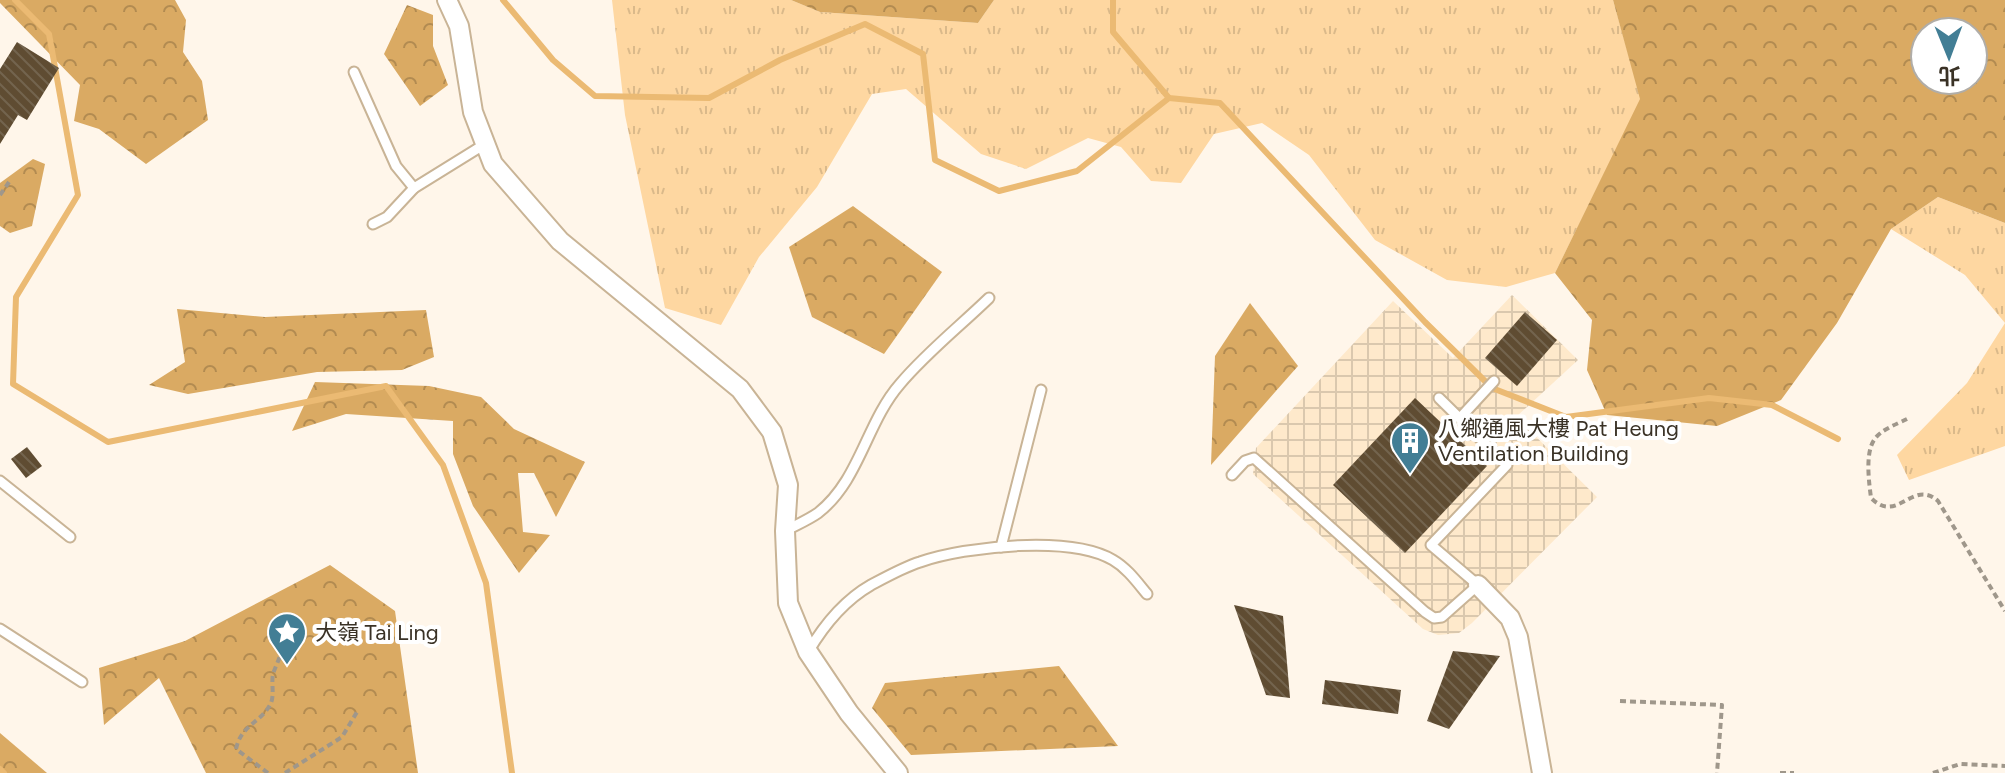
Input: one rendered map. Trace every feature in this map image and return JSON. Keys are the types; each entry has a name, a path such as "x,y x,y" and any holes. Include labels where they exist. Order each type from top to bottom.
{"street":[{"path":"447,0 459,26 473,112 493,164 560,241 740,389 772,432 788,485 785,531 788,603 808,652 849,713 898,773"},
{"path":"1478,585 1510,618 1518,637 1542,773"}],"lane":[{"path":"354,72 396,166 414,188"},
{"path":"373,224 387,217 414,188 485,144"},
{"path":"785,531 817,514 833,498 853,473 899,385 989,298"},
{"path":"1460,418 1494,381"},
{"path":"1001,547 1041,390"},
{"path":"1232,475 1245,461 1254,458 1425,612 1434,618 1442,617 1478,585 1431,545 1507,465 1439,398"},
{"path":"0,481 70,537"},
{"path":"808,652 839,610 869,586 921,562 1001,547 1064,546 1091,550 1126,570 1147,594"},
{"path":"0,629 82,682"}],"path":[{"path":"0,195 9,182"},
{"path":"1907,419 1873,441 1870,454 1871,498 1888,507 1900,505 1920,493 1929,494 1938,501 2005,611"},
{"path":"268,773 236,749 247,726 269,708 273,674 280,656"},
{"path":"1620,701 1722,705 1717,773"},
{"path":"285,773 342,737 357,712"},
{"path":"1933,773 1960,764 2005,766"},
{"path":"1780,773 1794,773"}],"shaded area":[{"name":"八鄉通風大樓 Pat Heung Ventilation Building","path":"1512,295 1578,360 1516,417 1597,497 1472,623 1459,633 1438,635 1423,629 1253,474 1256,448 1393,301 1453,358"}],"green space":[{"path":"0,0 175,0 186,20 183,52 202,81 208,120 146,164 99,129 74,121 80,85"},
{"path":"612,0 791,0 820,12 978,23 994,0 1613,0 1641,99 1555,273 1506,287 1447,280 1375,240 1309,155 1262,123 1214,134 1181,183 1151,181 1121,147 1088,138 1026,169 981,154 906,89 872,94 817,187 759,257 721,325 665,308 625,115"},
{"path":"791,0 994,0 978,23 820,12"},
{"path":"1613,0 2005,0 2005,223 1938,197 1891,229 1837,323 1781,400 1717,426 1607,415 1587,370 1592,320 1555,273 1640,99"},
{"path":"407,5 433,15 433,46 448,85 420,106 384,54"},
{"path":"33,159 45,164 32,226 10,233 0,226 0,183"},
{"path":"1938,197 2005,223 2005,323 1965,275 1891,229"},
{"path":"853,206 942,272 884,354 812,317 789,247"},
{"path":"1250,303 1298,366 1211,465 1215,356"},
{"path":"177,309 265,317 426,310 434,357 402,370 317,372 188,394 149,385 185,362"},
{"path":"2005,323 2005,446 1909,480 1897,455 1967,383"},
{"path":"315,382 429,386 481,397 514,429 585,462 556,517 534,473 518,473 523,532 550,535 519,573 473,506 453,454 453,421 346,414 292,431"},
{"path":"330,565 395,611 418,773 206,773 159,678 104,725 99,668 185,641"},
{"path":"1059,666 1118,746 911,755 872,708 885,683"},
{"path":"0,733 47,773 0,773"}],"building":[{"path":"17,42 59,68 27,120 18,115 0,144 0,69"},
{"path":"1525,312 1557,340 1517,386 1485,358"},
{"name":"八鄉通風大樓 Pat Heung Ventilation Building","path":"1415,398 1487,466 1405,553 1333,485"},
{"path":"27,447 42,466 26,478 11,459"},
{"path":"1234,605 1283,616 1290,698 1266,695"},
{"path":"1453,651 1500,656 1449,729 1427,721"},
{"path":"1325,680 1401,690 1398,714 1322,704"}],"waterway":[{"path":"15,0 49,34 78,195 16,297 13,384 108,442 386,386 443,465 486,583 512,773"},
{"path":"503,0 553,60 595,96 709,98 780,60 865,24 923,54 935,160 999,191 1077,171 1169,98"},
{"path":"1113,0 1113,32 1169,98 1220,103 1425,322 1492,388 1566,417 1709,398 1772,405 1838,439"},
{"path":"0,769 4,773"}],"place":[{"name":"八鄉通風大樓 Pat Heung Ventilation Building","path":"1410,475"},
{"name":"大嶺 Tai Ling","path":"287,666"}]}
